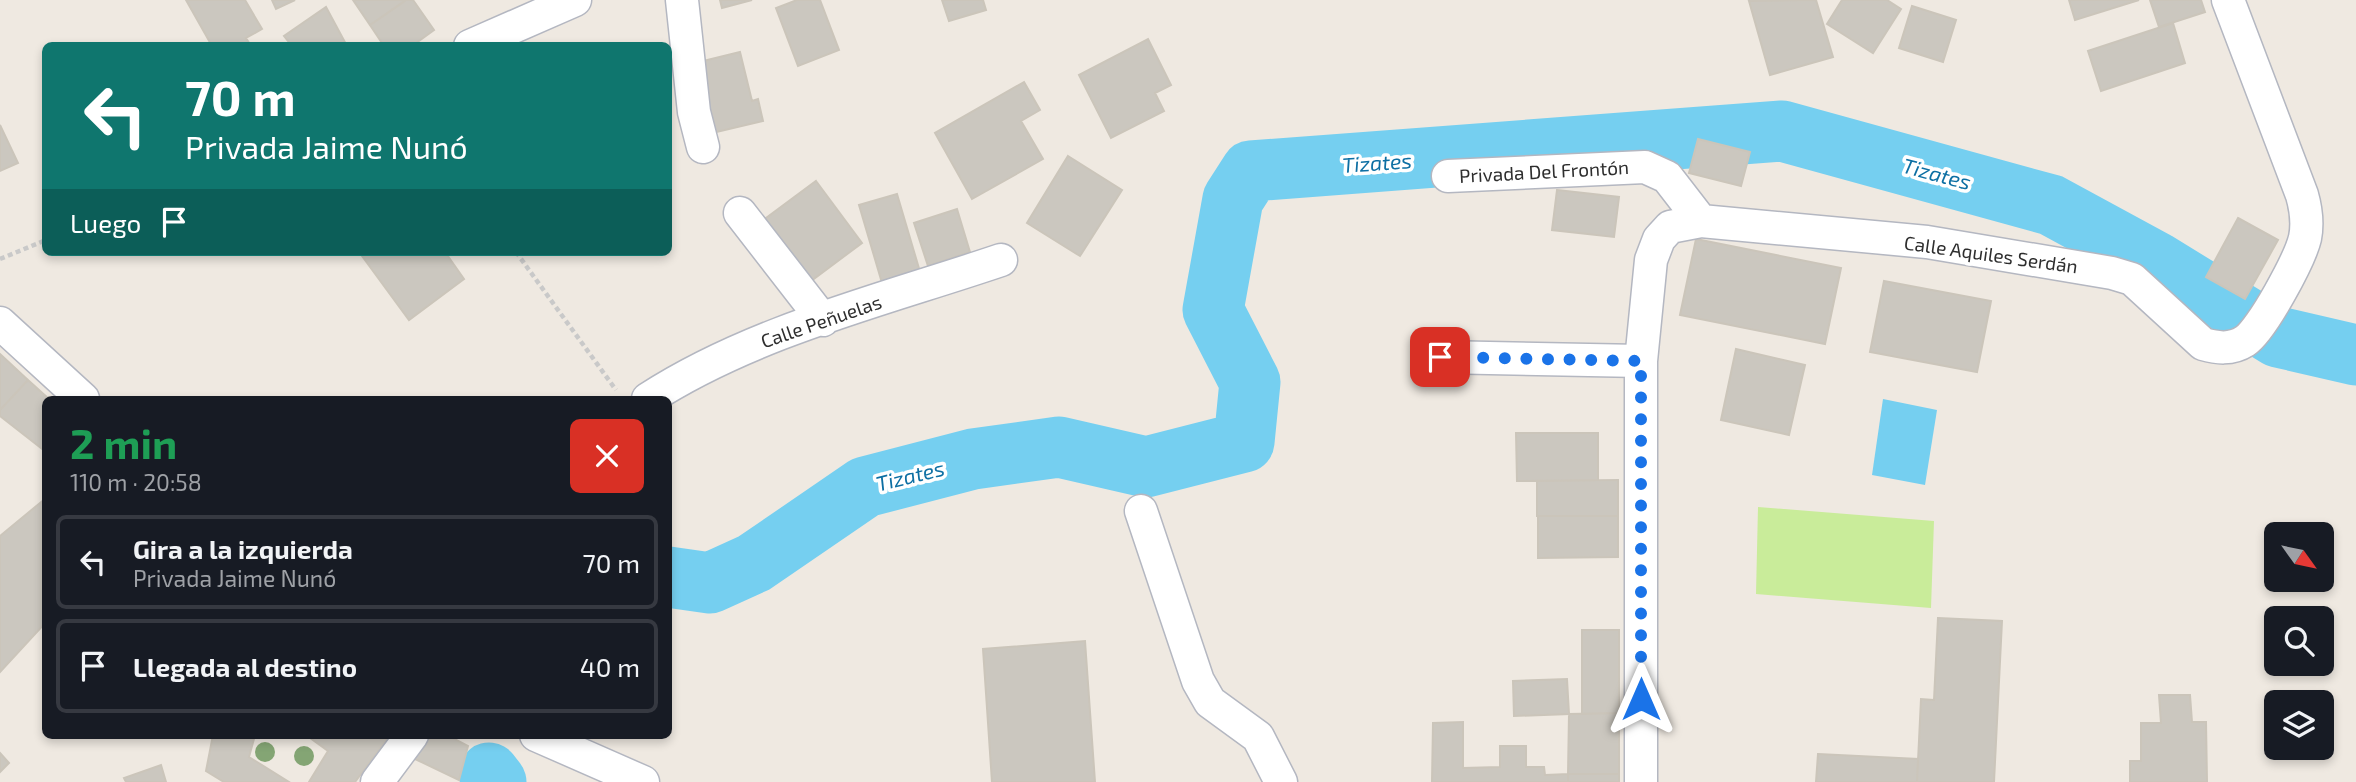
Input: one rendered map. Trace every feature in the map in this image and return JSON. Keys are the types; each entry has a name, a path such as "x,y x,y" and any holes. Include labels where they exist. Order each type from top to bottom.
{"street":[{"path":"479,42 575,0"},
{"path":"682,0 694,112 702,148"},
{"name":"Calle Aquiles Serdán","path":"1701,221 1927,242 2112,273 2132,279 2203,344 2213,347 2234,346 2252,335 2273,302 2304,241 2306,210 2228,0"},
{"name":"Privada Del Frontón","path":"1448,176 1645,167 1667,177 1701,221"},
{"path":"740,213 823,320"},
{"path":"1641,782 1641,361 1651,260 1659,239 1671,227 1701,221"},
{"name":"Calle Peñuelas","path":"653,396 721,357 771,336 1002,260"},
{"path":"0,324 80,396"},
{"path":"1440,357 1641,361"},
{"path":"1141,511 1198,681 1210,702 1258,737 1281,782"},
{"path":"377,782 409,739"},
{"path":"545,739 643,782"}],"path":[{"path":"0,260 42,242"},
{"path":"519,256 621,396"}],"green space":[{"path":"1758,507 1934,521 1931,608 1756,594"}],"water":[{"path":"1883,399 1937,410 1925,485 1872,475"}],"building":[{"path":"186,0 245,0 262,29 246,38 248,42 210,42"},
{"path":"272,0 295,0 276,9"},
{"path":"353,0 405,0 405,1 370,25"},
{"path":"406,0 413,0 434,30 418,42 381,42 370,25"},
{"path":"720,0 752,0 722,8"},
{"path":"797,0 820,0 839,50 798,66 776,8"},
{"path":"942,0 983,0 986,10 949,21"},
{"path":"1816,0 1833,57 1770,75 1749,1"},
{"path":"1842,0 1887,0 1901,9 1873,53 1827,24"},
{"path":"2069,0 2139,0 2075,20"},
{"path":"2150,0 2201,0 2205,12 2159,27"},
{"path":"1912,6 1956,20 1943,62 1899,48"},
{"path":"326,7 345,42 289,42 284,36"},
{"path":"2173,23 2185,63 2101,91 2088,51"},
{"path":"1148,39 1171,85 1155,93 1164,111 1111,138 1079,75"},
{"path":"740,52 752,101 758,99 763,121 712,133 695,63"},
{"path":"1024,82 1040,110 1021,121 1043,159 972,199 935,133"},
{"path":"0,125 18,163 0,171"},
{"path":"1698,139 1750,152 1741,186 1689,173"},
{"path":"1068,156 1122,190 1080,256 1027,223"},
{"path":"816,181 862,243 807,284 762,221"},
{"path":"1557,190 1619,197 1614,237 1552,230"},
{"path":"897,194 923,282 885,293 859,205"},
{"path":"957,209 970,252 928,266 914,223"},
{"path":"2238,218 2278,240 2245,299 2206,277"},
{"path":"1696,239 1841,268 1825,344 1680,315"},
{"path":"362,256 448,256 464,279 409,320"},
{"path":"1884,281 1991,301 1977,372 1870,352"},
{"path":"1736,349 1805,365 1789,435 1721,420"},
{"path":"0,354 28,380 0,410"},
{"path":"28,380 46,396 42,396 42,449 0,416 0,410"},
{"path":"1516,433 1598,433 1598,480 1517,481"},
{"path":"1618,480 1618,516 1537,516 1537,481"},
{"path":"42,501 42,626 0,672 0,536"},
{"path":"1538,516 1618,516 1618,557 1538,558"},
{"path":"1938,618 2002,621 1994,782 1917,782 1921,699 1934,700"},
{"path":"1582,630 1619,630 1619,713 1582,714"},
{"path":"1085,641 1095,782 992,782 983,649"},
{"path":"1567,679 1569,714 1514,716 1513,681"},
{"path":"2159,695 2190,695 2192,722 2206,722 2207,782 2130,782 2130,761 2141,761 2141,723 2161,723"},
{"path":"1619,713 1619,774 1568,774 1569,714"},
{"path":"1463,722 1463,768 1500,767 1500,746 1526,746 1526,767 1544,767 1545,775 1568,774 1568,782 1432,782 1433,723"},
{"path":"212,739 254,739 249,757 289,782 224,782 206,771"},
{"path":"312,739 387,739 355,782 309,782 328,751"},
{"path":"427,739 455,739 468,746 459,780 413,758"},
{"path":"0,753 9,763 0,772"},
{"path":"1818,754 1918,759 1917,782 1816,782"},
{"path":"161,765 166,782 126,782 124,778"},
{"path":"1568,774 1619,774 1619,782 1568,782"}],"waterway":[{"name":"Tizates","path":"672,578 710,583 754,563 865,487 973,459 1059,447 1146,467 1244,442 1250,382 1213,310 1233,199 1251,171 1782,131 2051,205 2156,262 2278,337 2356,355"},
{"name":"Tizates","path":"489,773 496,782"}],"route":[{"path":"1440,357 1641,361 1641,699"}]}
